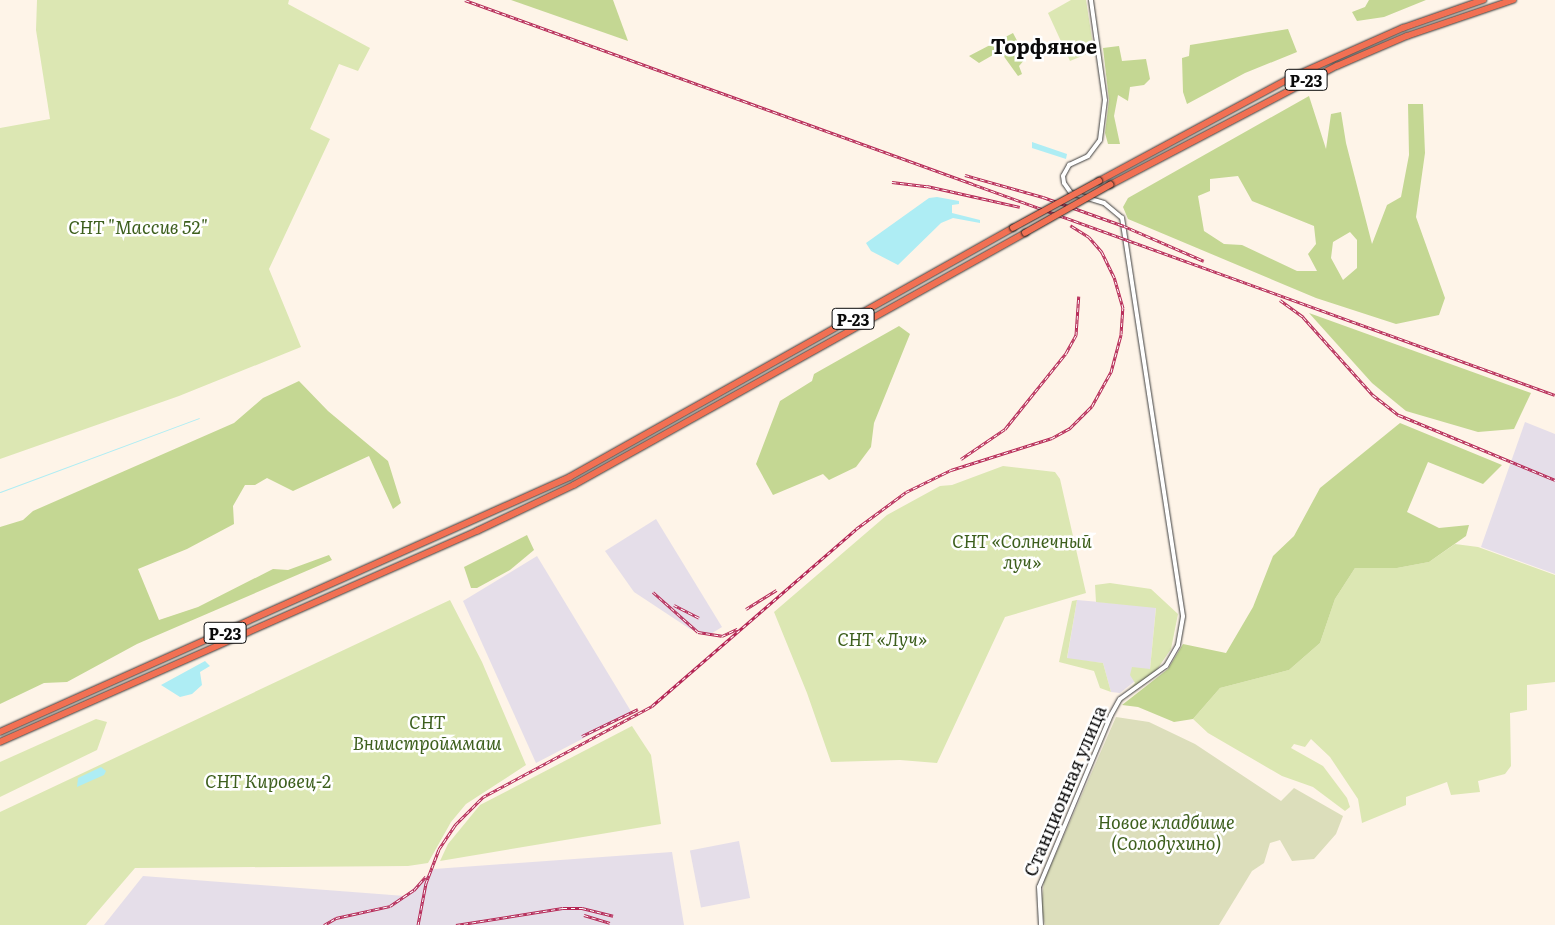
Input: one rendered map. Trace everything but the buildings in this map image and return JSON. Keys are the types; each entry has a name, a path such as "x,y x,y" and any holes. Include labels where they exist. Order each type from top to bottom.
{"highway":[{"name":"Р-23","path":"0,732 570,477 1013,228 1316,66 1404,28 1483,0"},
{"name":"Р-23","path":"0,742 477,531 574,485 1110,185 1336,66 1407,36 1513,0"}],"street":[{"name":"Станционная улица","path":"1041,925 1039,887 1120,699 1166,666 1181,633 1184,607 1122,218 1104,204 1071,193 1064,183 1063,176 1069,165 1088,156 1100,140 1105,100 1091,0"}],"shaded area":[{"path":"1525,422 1555,434 1555,574 1481,547"},
{"path":"656,519 722,627 709,635 690,629 634,592 605,551"},
{"path":"537,556 632,713 536,763 463,601"},
{"path":"1077,600 1156,607 1150,669 1120,693 1111,692 1103,663 1067,659"},
{"path":"739,841 750,898 701,907 690,851"},
{"path":"672,852 684,925 104,925 143,876 405,896 434,869"}],"green space":[{"name":"СНТ \"Массив 52\"","path":"37,0 289,0 288,4 370,48 358,71 339,64 310,129 330,139 269,269 301,347 179,396 0,459 0,128 50,119 36,30"},
{"path":"511,0 613,0 628,41"},
{"path":"1071,0 1086,0 1094,51 1070,61 1048,13"},
{"path":"1369,0 1426,0 1384,17 1357,21 1352,12 1365,7"},
{"path":"1288,29 1297,52 1245,73 1187,104 1183,92 1182,58 1189,56 1190,45"},
{"path":"1013,33 1026,58 1019,66 1022,74 1018,76 1000,51 979,63 969,56"},
{"path":"1119,46 1122,61 1146,59 1150,79 1144,85 1130,87 1128,101 1118,95 1114,116 1120,144 1108,144 1105,133 1109,100 1103,48"},
{"path":"1309,96 1326,149 1331,114 1341,112 1346,143 1372,244 1387,205 1401,197 1409,155 1408,104 1423,104 1425,153 1416,217 1445,298 1439,315 1396,324 1316,298 1128,219 1123,207 1128,198","holes":["1238,176 1252,201 1314,226 1316,244 1308,254 1317,271 1297,271 1242,245 1224,244 1204,231 1198,196 1210,191 1210,179","1350,232 1357,240 1357,268 1343,280 1331,258 1333,242"]},
{"path":"1309,313 1531,393 1514,429 1478,432 1406,411 1372,383"},
{"path":"899,326 910,334 874,423 871,447 856,467 829,480 823,474 773,495 756,464 780,401 812,381 814,374"},
{"path":"299,381 328,411 388,461 401,503 393,509 369,456 293,491 267,478 255,485 245,485 233,506 234,524 187,549 138,569 159,620 198,607 273,569 288,570 329,555 332,560 137,644 67,682 44,683 0,704 0,527 23,520 33,511 234,423 263,398"},
{"path":"1400,423 1502,465 1483,484 1428,462 1407,512 1439,528 1469,525 1466,536 1429,562 1397,568 1355,568 1335,599 1320,643 1289,670 1220,688 1193,719 1174,722 1138,707 1122,705 1168,669 1183,644 1226,653 1253,607 1273,556 1294,536 1320,488"},
{"name":"СНТ «Луч»","path":"1003,466 1055,472 1060,479 1086,593 1005,617 937,763 900,760 831,762 807,693 774,612 887,515 940,486 952,485"},
{"path":"527,535 534,550 510,570 477,588 471,588 464,567"},
{"path":"1455,544 1478,547 1555,575 1555,682 1527,685 1527,710 1510,713 1511,766 1505,774 1478,781 1480,792 1451,795 1447,782 1406,797 1406,805 1362,823 1358,799 1330,757 1311,739 1305,747 1294,744 1291,748 1323,766 1347,798 1350,807 1345,811 1313,787 1282,776 1208,733 1193,719 1220,688 1289,670 1320,643 1335,599 1355,568 1397,568 1429,562"},
{"path":"1110,583 1151,589 1178,614 1171,649 1156,671 1129,690 1135,683 1130,675 1132,667 1150,669 1156,608 1096,602 1095,585"},
{"name":"СНТ Кировец-2","path":"450,600 482,662 526,765 466,804 451,822 428,863 408,866 135,868 86,925 0,925 0,812"},
{"path":"1077,600 1067,658 1103,663 1111,692 1100,688 1094,671 1059,662 1072,601"},
{"name":"Новое кладбище (Солодухино)","path":"1116,717 1149,722 1195,744 1281,801 1294,788 1343,816 1336,834 1314,859 1292,861 1280,840 1270,843 1264,863 1252,871 1219,925 1045,925 1041,908 1044,881"},
{"path":"96,719 107,722 97,750 0,797 0,762"},
{"path":"632,726 651,755 661,824 440,861 448,844 480,805"}],"water":[{"path":"1032,142 1067,154 1066,159 1032,148"},
{"path":"937,197 959,201 959,204 952,205 952,213 980,220 980,223 953,218 941,223 898,265 871,251 866,243 929,198"},
{"path":"205,661 210,666 200,672 202,685 192,694 180,697 161,685"},
{"path":"101,767 106,771 104,775 77,787 78,778"}],"waterway":[{"path":"0,492 199,418"}],"railway":[{"path":"465,0 1555,395"},
{"path":"965,175 1043,197 1124,226 1204,261"},
{"path":"892,182 927,186 1020,207"},
{"path":"418,925 426,883 439,849 455,825 483,797 652,706 856,529 906,492 951,470 1052,438 1070,428 1092,406 1111,372 1121,334 1123,308 1114,277 1102,252 1089,237 1070,225"},
{"path":"961,459 1005,429 1066,353 1076,335 1079,296"},
{"path":"1280,300 1303,317 1373,395 1399,415 1555,480"},
{"path":"746,609 777,590"},
{"path":"653,592 698,632 722,636 737,629"},
{"path":"674,605 699,618"},
{"path":"582,736 638,709"},
{"path":"324,925 336,918 390,906 414,890 426,876"},
{"path":"456,925 563,908 582,908 613,916"},
{"path":"584,915 610,923"}],"district":[{"name":"Торфяное","path":"1044,45"}],"park label":[{"name":"СНТ «Солнечный луч»","path":"1022,552"},
{"name":"СНТ Вниистройммаш","path":"427,733"}]}
